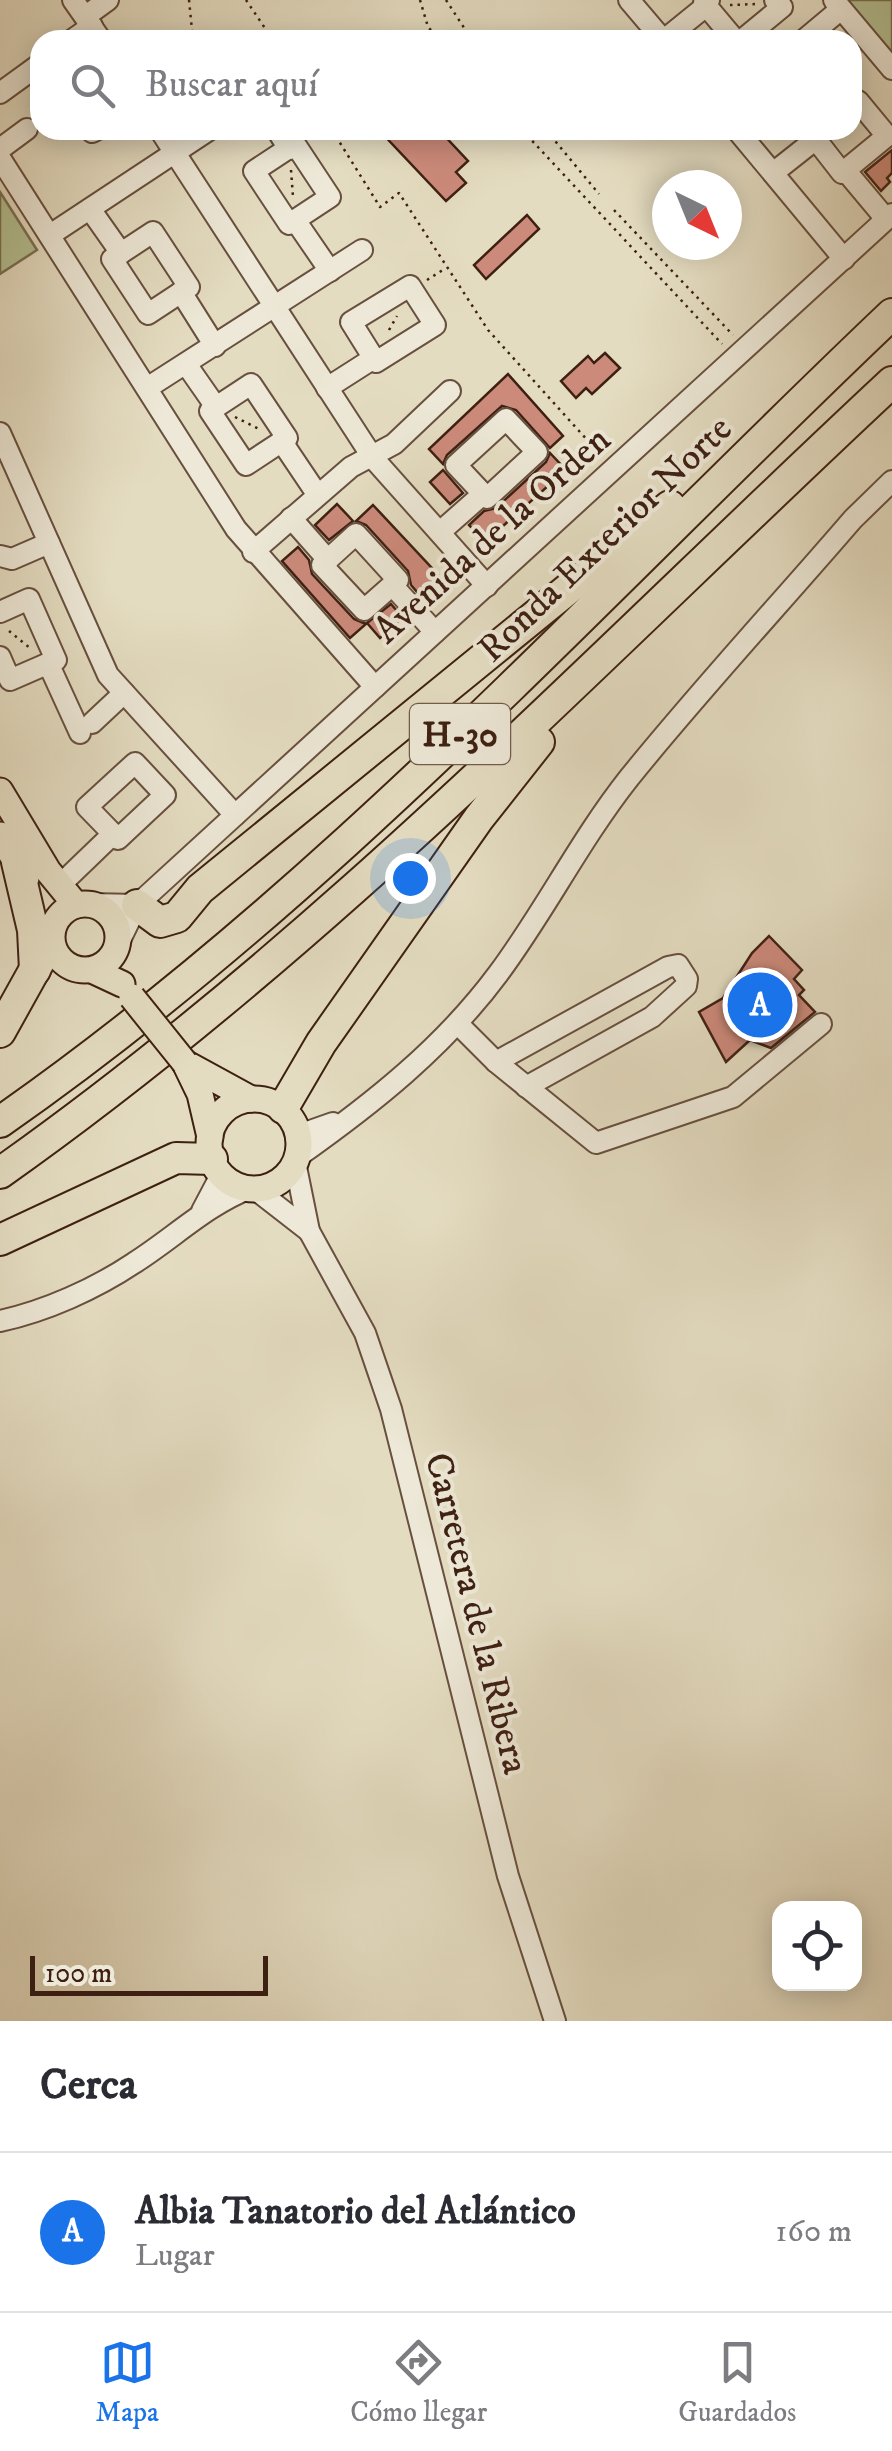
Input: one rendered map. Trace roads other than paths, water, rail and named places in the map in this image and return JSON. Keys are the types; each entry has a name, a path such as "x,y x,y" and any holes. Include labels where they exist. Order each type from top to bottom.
{"highway":[{"name":"Ronda Exterior Norte","path":"0,1122 174,991 338,846 480,716 892,314"},
{"name":"H-30","path":"0,1173 199,1024 324,917 502,756 892,382"},
{"path":"136,905 160,922 176,917 200,889 336,775 808,394"},
{"path":"283,1108 322,1044 478,818 532,750 708,558"},
{"path":"17,862 34,930 35,970"},
{"path":"0,1032 51,937"},
{"path":"0,1240 176,1158 214,1157"}],"main road":[{"path":"0,792 76,898 114,920 127,990"},
{"path":"0,835 17,862 64,965 92,970 127,990 185,1063 200,1094 214,1157 253,1188 279,1181 297,1151 283,1108 251,1099 185,1063"},
{"path":"51,937 64,910 76,898"},
{"path":"92,970 106,964 117,946"},
{"path":"214,1157 224,1111 251,1099"}],"street":[{"path":"88,20 108,0"},
{"path":"630,0 655,30"},
{"path":"752,30 782,8 779,1"},
{"path":"675,30 708,3 730,30"},
{"path":"813,30 838,4 859,30"},
{"path":"862,33 892,70"},
{"path":"3,86 30,70"},
{"path":"822,140 842,172 845,170 889,136 862,110"},
{"path":"30,133 2,146 50,235 253,552 375,687"},
{"path":"166,140 373,458 487,586"},
{"path":"50,235 194,140"},
{"path":"283,140 288,148"},
{"path":"745,140 844,259"},
{"path":"773,173 813,140"},
{"path":"295,144 330,197 295,220 288,224 254,171 295,144"},
{"path":"845,170 889,216"},
{"path":"90,209 121,253"},
{"name":"Avenida de la Orden","path":"117,946 136,905 889,216"},
{"path":"295,220 330,271"},
{"path":"152,232 189,287 181,292 148,314 112,259 152,232"},
{"path":"147,388 362,250"},
{"path":"181,292 215,346"},
{"path":"327,388 374,358"},
{"path":"186,364 216,406"},
{"path":"251,384 287,438 282,442 246,465 210,410 251,384"},
{"path":"253,552 351,466 373,458 450,391"},
{"path":"0,432 108,675 235,815"},
{"path":"282,442 317,494"},
{"path":"309,1231 297,1151 420,1062 458,1024 501,971 574,854 629,779 853,519 892,481"},
{"path":"440,532 482,494"},
{"path":"291,518 328,560"},
{"path":"356,534 398,580 392,585 364,610 322,565 356,534"},
{"path":"0,556 12,559 49,543"},
{"path":"392,585 436,632"},
{"path":"0,612 29,599 56,660 10,680 0,657"},
{"path":"48,664 86,728 124,693"},
{"path":"141,769 169,742"},
{"path":"135,762 165,795 118,839 113,834 88,807 135,762"},
{"path":"113,834 76,898 136,905"},
{"path":"496,1062 668,967 678,966 684,972 686,986 652,1017 526,1086"},
{"path":"458,1024 496,1062 596,1143 732,1097 822,1024"},
{"path":"202,1211 214,1157"},
{"path":"0,1321 81,1292 131,1266 202,1211 253,1188 309,1231"},
{"name":"Carretera de la Ribera","path":"309,1231 365,1333 391,1409 508,1876 555,2021"}],"place":[{"name":"Albia Tanatorio del Atlántico","path":"760,1005"}]}
